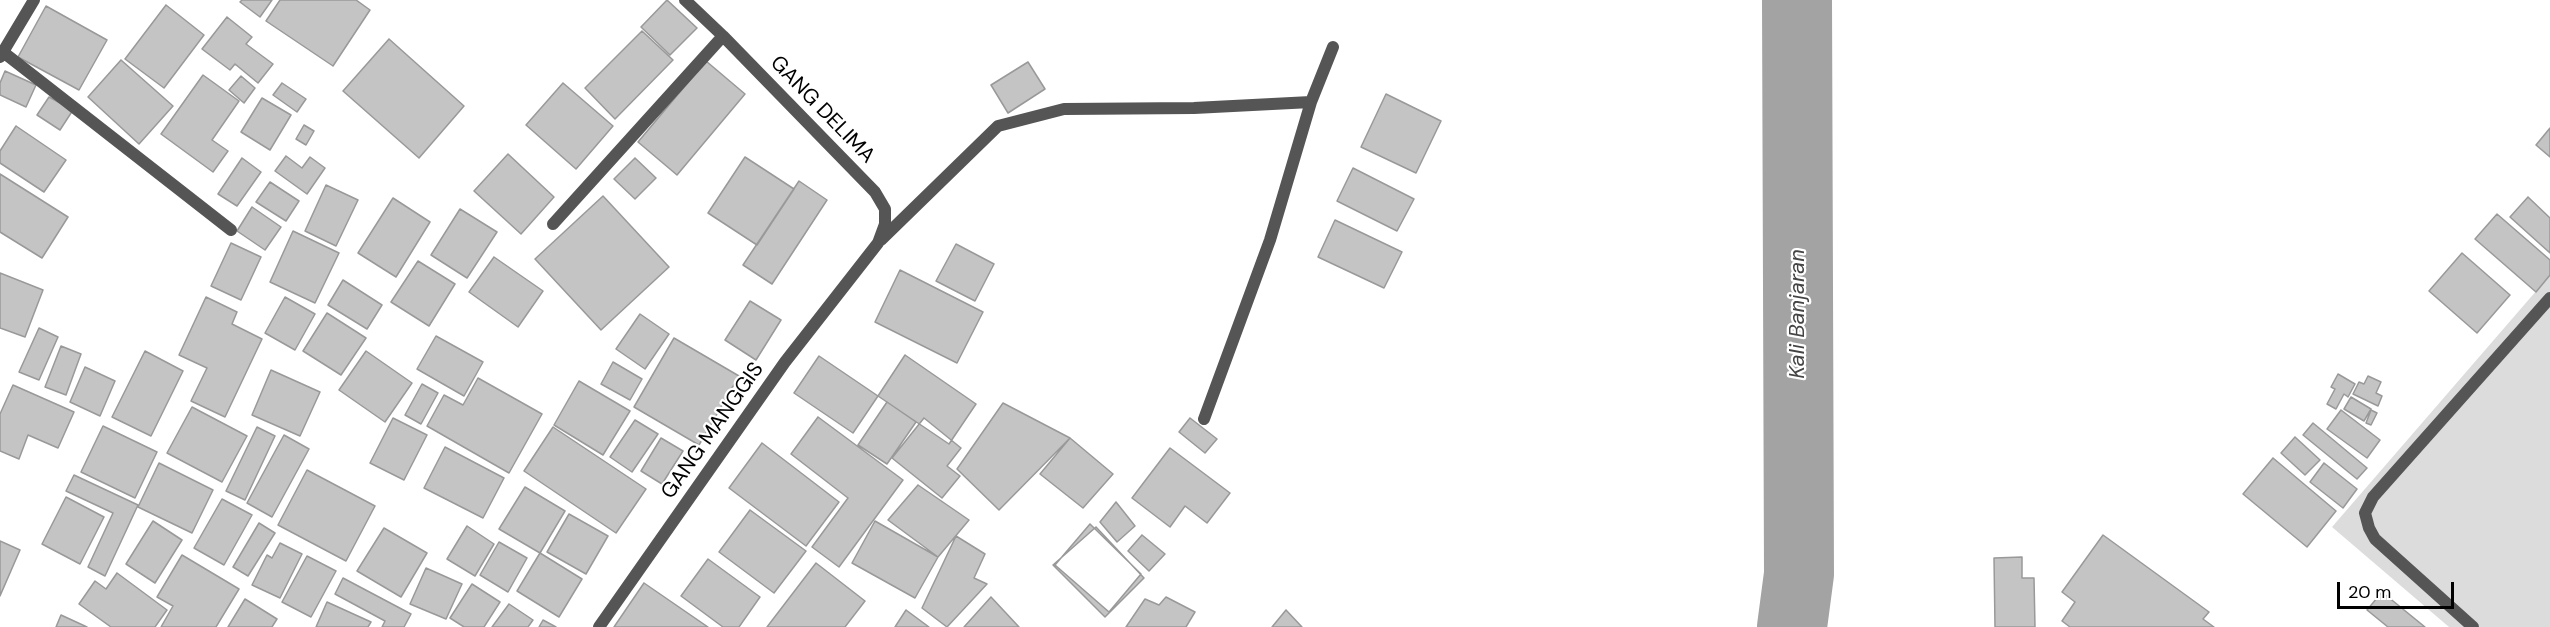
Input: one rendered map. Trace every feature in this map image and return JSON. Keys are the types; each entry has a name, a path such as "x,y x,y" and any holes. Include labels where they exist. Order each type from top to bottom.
{"street":[{"path":"34,0 2,54 231,230"},
{"name":"GANG DELIMA","path":"685,0 875,192 885,208 885,224 878,243 863,261"},
{"path":"553,224 723,36"},
{"path":"1204,419 1270,240 1311,102 1333,47"},
{"path":"878,243 998,126 1064,109 1194,108 1311,102"},
{"name":"GANG MANGGIS","path":"599,627 785,362 863,261"},
{"path":"2473,627 2375,539 2365,513 2373,497 2550,298"}],"shaded area":[{"path":"2550,275 2550,627 2449,627 2332,527"}],"building":[{"path":"242,0 272,0 260,17 240,2"},
{"path":"280,0 356,0 370,10 333,66 266,21"},
{"path":"667,0 697,28 670,55 641,27"},
{"path":"166,5 204,35 164,88 125,59"},
{"path":"46,6 107,40 79,90 18,57"},
{"path":"227,17 252,37 246,44 273,64 258,83 235,64 230,70 202,49"},
{"path":"642,31 673,60 615,119 585,88"},
{"path":"389,39 464,106 419,158 343,91"},
{"path":"121,60 173,106 139,144 88,97"},
{"path":"706,61 745,94 677,175 638,142"},
{"path":"1028,62 1045,89 1008,113 991,85"},
{"path":"5,71 36,85 26,107 0,95 0,83"},
{"path":"203,75 239,101 212,140 228,151 213,172 161,134"},
{"path":"241,76 255,88 244,103 229,90"},
{"path":"282,83 306,99 297,112 273,95"},
{"path":"563,83 613,126 576,169 526,125"},
{"path":"1386,94 1441,121 1416,173 1361,147"},
{"path":"49,97 73,110 60,130 37,115"},
{"path":"262,98 291,115 270,150 241,132"},
{"path":"304,125 314,131 306,145 296,139"},
{"path":"16,126 66,160 44,192 0,163 0,151"},
{"path":"2550,128 2550,157 2536,145"},
{"path":"508,154 554,197 521,234 474,191"},
{"path":"286,156 302,168 310,157 325,168 307,194 275,171"},
{"path":"745,157 794,189 757,245 708,213"},
{"path":"242,158 261,172 237,206 218,194"},
{"path":"635,158 656,178 635,199 614,179"},
{"path":"1353,168 1414,199 1397,231 1337,201"},
{"path":"0,174 68,217 42,258 0,232"},
{"path":"799,181 827,200 772,284 743,265"},
{"path":"270,182 299,201 286,221 256,202"},
{"path":"326,185 358,200 336,246 305,231"},
{"path":"603,196 669,267 601,330 535,259"},
{"path":"2528,197 2550,218 2550,253 2510,217"},
{"path":"393,198 430,222 396,277 358,253"},
{"path":"252,207 281,227 265,250 237,231"},
{"path":"460,209 497,232 467,278 431,255"},
{"path":"2497,214 2550,260 2550,275 2536,292 2475,239"},
{"path":"1335,220 1402,252 1384,288 1318,257"},
{"path":"293,231 339,253 315,303 270,282"},
{"path":"231,243 261,257 241,300 211,286"},
{"path":"956,244 994,264 975,301 936,281"},
{"path":"2462,253 2510,295 2477,333 2429,291"},
{"path":"494,257 543,291 518,327 469,292"},
{"path":"418,261 455,284 429,326 391,302"},
{"path":"900,270 983,312 957,363 875,322"},
{"path":"0,273 43,290 25,337 0,328"},
{"path":"343,280 382,305 367,329 328,305"},
{"path":"206,297 237,312 232,324 262,339 225,417 191,401 207,368 179,355"},
{"path":"285,297 315,314 295,350 265,333"},
{"path":"750,301 781,320 756,360 725,340"},
{"path":"327,313 366,338 341,375 303,351"},
{"path":"640,314 669,334 645,369 616,349"},
{"path":"39,328 58,337 39,380 19,372"},
{"path":"436,336 483,362 464,396 417,369"},
{"path":"674,338 739,376 699,445 634,407"},
{"path":"61,346 81,354 66,395 45,387"},
{"path":"145,351 183,371 151,436 112,417"},
{"path":"366,351 412,383 385,422 339,390"},
{"path":"905,355 976,404 949,444 878,396"},
{"path":"819,356 878,396 853,433 794,393"},
{"path":"613,362 642,379 630,400 601,384"},
{"path":"85,367 115,381 100,416 70,402"},
{"path":"271,370 320,392 300,436 252,415"},
{"path":"2338,374 2355,384 2348,397 2344,394 2336,409 2327,404 2335,389 2331,387"},
{"path":"2368,376 2381,382 2376,393 2382,396 2378,406 2353,394 2359,382 2364,384"},
{"path":"478,378 542,414 509,473 427,426 444,395 463,405"},
{"path":"579,381 630,411 603,455 554,425"},
{"path":"422,384 438,393 421,424 405,415"},
{"path":"13,385 74,412 58,448 28,435 19,459 0,451 0,414"},
{"path":"2351,397 2371,409 2364,421 2344,409"},
{"path":"887,402 916,422 887,464 858,445"},
{"path":"1003,403 1070,438 999,510 957,469"},
{"path":"192,407 247,436 222,482 167,453"},
{"path":"2341,410 2380,440 2367,458 2327,429"},
{"path":"2371,410 2377,413 2371,425 2366,423"},
{"path":"818,417 903,480 839,567 812,547 848,498 791,454"},
{"path":"393,418 427,435 404,480 370,463"},
{"path":"924,418 961,448 947,466 960,476 942,498 892,458"},
{"path":"1190,418 1217,439 1205,453 1179,432"},
{"path":"635,420 658,434 632,472 610,457"},
{"path":"2313,423 2367,468 2357,479 2303,435"},
{"path":"103,426 157,452 135,498 81,472"},
{"path":"257,427 275,436 245,500 226,491"},
{"path":"553,427 646,489 616,533 524,471"},
{"path":"284,435 309,449 272,517 247,503"},
{"path":"2295,437 2320,460 2305,475 2281,453"},
{"path":"661,438 683,451 662,484 641,471"},
{"path":"1070,438 1113,474 1083,508 1040,474"},
{"path":"762,443 839,502 806,546 729,488"},
{"path":"445,447 504,478 483,518 424,488"},
{"path":"1170,448 1230,493 1207,523 1185,506 1170,527 1132,498"},
{"path":"2273,458 2336,511 2307,547 2243,494"},
{"path":"159,463 213,490 192,533 138,507"},
{"path":"2324,463 2357,489 2343,508 2310,482"},
{"path":"307,470 375,506 346,561 278,525"},
{"path":"74,475 138,505 105,576 88,567 113,513 66,491"},
{"path":"918,485 969,520 938,557 888,520"},
{"path":"525,487 565,511 540,553 499,529"},
{"path":"66,497 104,517 80,564 42,544"},
{"path":"222,499 252,515 224,565 194,548"},
{"path":"1116,502 1135,526 1117,542 1100,522"},
{"path":"750,510 806,551 774,593 719,552"},
{"path":"569,514 608,536 586,574 547,552"},
{"path":"153,521 182,540 155,583 126,564"},
{"path":"875,521 938,557 915,598 852,563"},
{"path":"259,523 275,533 248,576 233,567"},
{"path":"1090,524 1141,574 1109,612 1055,565"},
{"path":"467,526 494,544 475,576 447,559"},
{"path":"1096,527 1144,578 1105,617 1053,565"},
{"path":"384,528 427,553 401,597 357,571"},
{"path":"1142,535 1165,554 1149,571 1128,551"},
{"path":"2103,535 2209,612 2203,619 2214,627 2070,627 2062,621 2075,602 2062,592"},
{"path":"956,536 985,554 974,578 987,584 947,627 922,608"},
{"path":"0,541 20,550 0,596"},
{"path":"499,542 527,558 508,592 480,575"},
{"path":"280,543 302,554 280,598 252,585 267,555 272,558"},
{"path":"540,553 582,579 559,617 517,591"},
{"path":"182,555 239,589 216,627 161,627 173,606 157,597"},
{"path":"307,556 336,571 311,617 282,602"},
{"path":"2022,557 2022,578 2034,578 2035,627 1995,627 1994,558"},
{"path":"708,559 760,597 739,627 723,627 681,596"},
{"path":"816,563 865,601 845,627 767,627"},
{"path":"426,568 462,584 446,619 410,604"},
{"path":"117,573 167,610 155,627 111,627 79,604 95,581 106,589"},
{"path":"343,578 411,614 404,627 382,627 385,621 335,594"},
{"path":"644,583 708,627 614,627"},
{"path":"472,584 500,602 484,627 464,627 450,618"},
{"path":"2382,592 2425,627 2388,627 2367,610"},
{"path":"991,597 1019,627 964,627"},
{"path":"1166,597 1195,612 1186,627 1126,627 1145,599 1159,605"},
{"path":"245,599 277,619 272,627 228,627"},
{"path":"327,602 371,622 368,627 316,627"},
{"path":"509,604 533,620 528,627 492,627"},
{"path":"906,610 929,627 895,627"},
{"path":"1286,610 1302,627 1272,627"},
{"path":"61,615 87,627 56,627"},
{"path":"543,620 556,627 539,627"}],"waterway":[{"name":"Kali Banjaran","path":"1792,627 1799,574 1797,0"}]}
